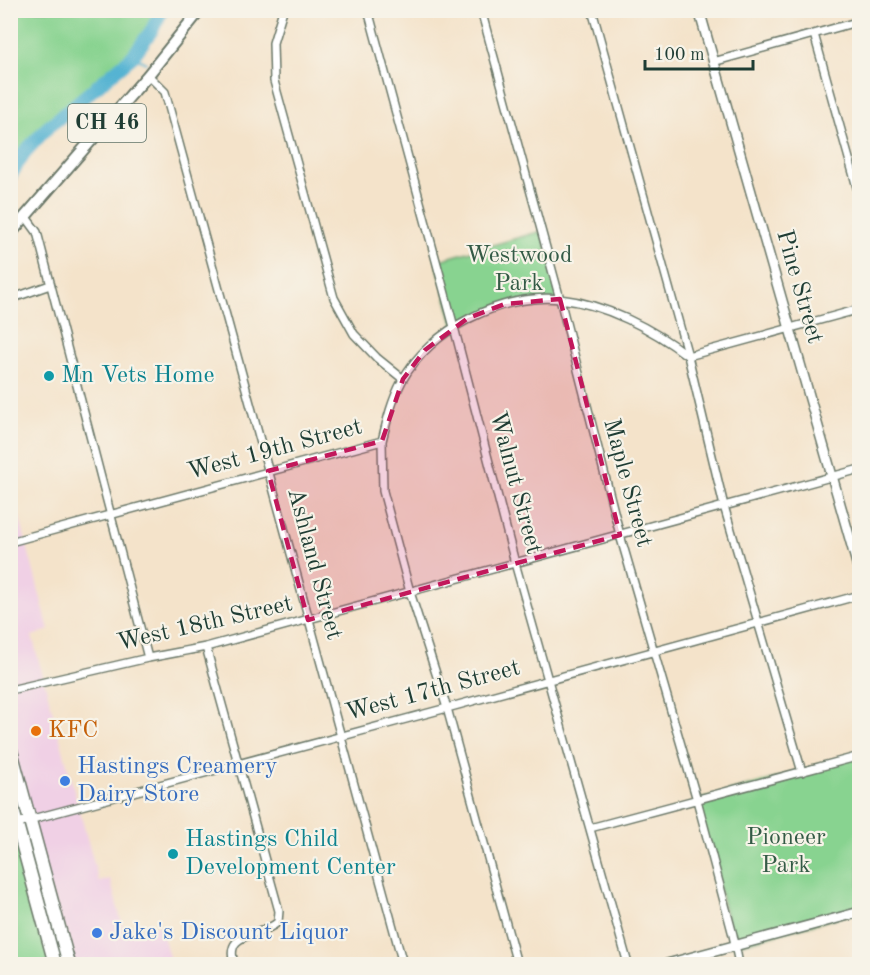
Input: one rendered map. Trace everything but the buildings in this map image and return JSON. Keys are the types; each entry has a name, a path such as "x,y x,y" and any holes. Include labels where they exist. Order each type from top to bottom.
{"highway":[{"path":"10,747 69,964"},
{"path":"10,799 14,824 55,964"}],"main road":[{"name":"CH 46","path":"10,234 148,75 200,10"}],"street":[{"path":"283,10 273,43 274,81 334,298 354,334 377,358 403,379"},
{"name":"Walnut Street","path":"368,10 515,563 628,964"},
{"name":"Maple Street","path":"481,10 560,299 620,535 697,800 739,964"},
{"path":"592,10 688,356 724,506 802,772"},
{"name":"Pine Street","path":"699,10 860,574"},
{"path":"713,62 860,21"},
{"path":"814,34 860,198"},
{"name":"Ashland Street","path":"148,75 165,92 403,964"},
{"path":"26,217 36,232 148,657"},
{"path":"10,299 24,292 50,285"},
{"name":"West 19th Street","path":"10,542 382,441 389,409 403,379 425,350 454,327 489,309 505,304 544,298 560,299 605,311 670,343 688,356"},
{"path":"688,356 860,309"},
{"path":"382,441 383,491 410,592 447,708 517,964"},
{"name":"West 18th Street","path":"10,690 148,657 206,647 860,469"},
{"name":"West 17th Street","path":"14,824 860,594"},
{"path":"206,647 279,910 278,922 270,930 242,938 233,945 231,956 234,964"},
{"path":"591,828 860,756"},
{"path":"667,964 860,912"}],"highlighted area":[{"path":"560,299 620,535 308,620 268,471 382,441 403,379 425,350 468,318 505,304"}],"shaded area":[{"path":"10,480 49,630 32,636 99,882 110,879 125,935 160,925 171,964 69,964 11,747"}],"green space":[{"path":"11,10 162,11 152,30 133,56 46,129 24,153 11,176"},
{"name":"Westwood Park","path":"542,231 560,299 521,301 454,327 436,261"},
{"name":"Pioneer Park","path":"859,756 859,912 734,946 697,800"},
{"path":"17,823 55,964 11,964 10,825"}],"waterway":[{"path":"10,176 24,153 46,129 133,56 152,30 162,10"},
{"path":"133,56 146,63"}],"place":[{"name":"Mn Vets Home","path":"49,376"},
{"name":"KFC","path":"36,731"},
{"name":"Hastings Creamery Dairy Store","path":"65,781"},
{"name":"Hastings Child Development Center","path":"173,854"},
{"name":"Jake's Discount Liquor","path":"97,933"}]}
